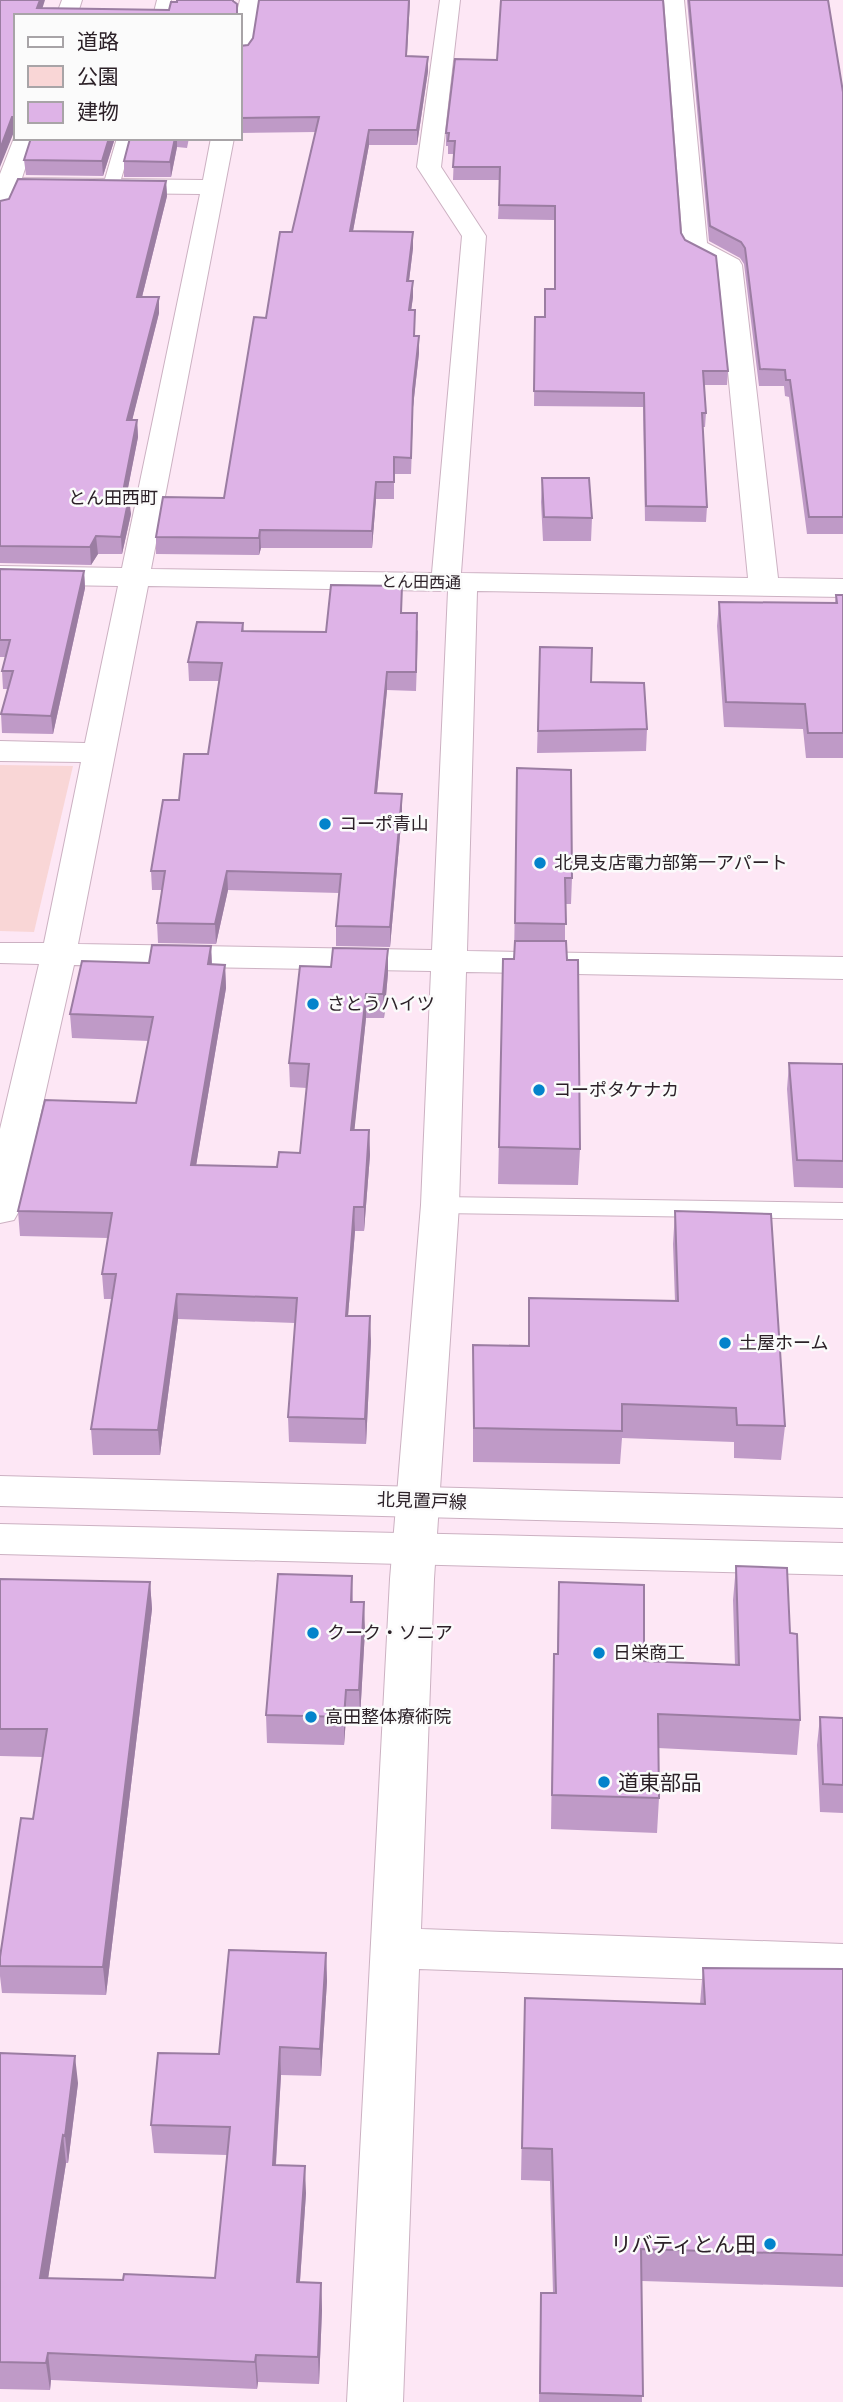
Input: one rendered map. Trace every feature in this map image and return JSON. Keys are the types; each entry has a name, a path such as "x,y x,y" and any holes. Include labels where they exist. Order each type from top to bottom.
{"street":[{"path":"242,41 250,0"},
{"path":"375,2402 415,1524 440,1205 450,960 455,582 474,236 429,167 450,0"},
{"path":"674,0 695,246 730,265 764,587"},
{"path":"0,208 23,140"},
{"path":"2,1198 59,954 223,140"},
{"path":"8,185 214,187"},
{"name":"とん田西通","path":"0,575 843,588"},
{"path":"0,751 98,753"},
{"path":"0,953 843,968"},
{"name":"北見置戸線","path":"0,1491 843,1559"},
{"name":"北見置戸線","path":"0,1539 415,1524 843,1513"},
{"path":"395,1948 843,1964"}],"lane":[{"path":"111,186 124,140"},
{"path":"440,1205 843,1211"}],"green space":[{"path":"0,765 73,766 34,932 0,931"}],"building":[{"path":"0,0 40,0 37,8 169,10 171,2 177,0 233,0 237,4 237,14 14,14 14,117 0,149"},
{"path":"259,0 409,0 406,56 428,57 417,130 369,130 350,231 413,232 407,281 413,281 409,310 415,310 414,336 419,336 413,390 411,458 394,457 394,482 376,482 372,531 260,530 259,538 156,537 163,497 224,498 254,317 266,318 280,232 292,232 319,117 242,118 242,46 248,45 253,38"},
{"path":"501,0 663,0 681,233 685,240 716,256 728,371 703,371 706,413 702,413 707,507 646,506 644,393 534,391 535,317 545,317 545,289 555,289 555,206 499,205 500,167 453,167 455,141 448,141 449,133 446,133 455,59 497,60"},
{"path":"689,0 828,0 843,92 843,517 809,517 790,380 786,380 785,370 760,369 745,248 741,242 710,226"},
{"path":"30,140 108,140 102,161 24,160"},
{"path":"129,140 175,140 170,162 124,161"},
{"path":"18,179 166,181 137,297 159,297 127,420 137,420 122,497 129,497 121,537 96,536 90,547 0,546 0,201 9,199"},
{"path":"542,478 589,478 592,518 544,517"},
{"path":"0,569 84,571 51,716 1,714 13,671 2,671 10,640 0,640"},
{"path":"331,585 402,586 401,613 417,613 416,672 387,672 375,793 402,794 390,927 336,926 341,874 227,871 215,924 157,923 165,871 151,871 163,800 179,800 184,754 208,754 222,663 188,662 197,622 243,623 242,631 326,632"},
{"path":"836,595 843,595 843,733 808,733 805,704 726,702 719,602 837,603"},
{"path":"540,647 592,648 591,682 644,683 647,729 538,731"},
{"name":"北見支店電力部第一アパート","path":"517,768 571,770 572,878 565,878 566,924 515,923"},
{"name":"コーポタケナカ","path":"515,941 566,941 567,960 578,960 580,1149 499,1147 503,959 514,959"},
{"path":"152,945 211,946 208,964 225,965 191,1165 277,1167 279,1152 300,1153 309,1064 289,1063 300,966 331,967 333,948 388,949 383,994 366,994 351,1130 369,1130 364,1207 354,1207 346,1316 370,1316 365,1419 288,1417 297,1298 177,1294 158,1430 91,1429 116,1274 102,1274 112,1213 18,1211 45,1100 136,1103 153,1017 70,1014 82,961 149,963"},
{"path":"789,1063 843,1064 843,1161 797,1160"},
{"path":"675,1211 771,1214 785,1426 737,1425 736,1408 622,1404 622,1431 474,1428 473,1345 529,1346 529,1298 678,1301"},
{"path":"736,1566 787,1568 790,1633 797,1634 800,1720 658,1714 659,1798 552,1795 554,1654 558,1654 559,1582 644,1585 644,1661 739,1665"},
{"path":"278,1574 352,1576 351,1602 364,1602 359,1690 346,1690 344,1717 266,1715"},
{"path":"0,1579 150,1582 103,1967 0,1966 21,1818 33,1819 47,1729 0,1729"},
{"path":"820,1717 843,1718 843,1785 823,1784"},
{"path":"229,1950 326,1953 320,2049 280,2047 273,2165 305,2166 297,2282 321,2283 318,2357 256,2355 255,2362 48,2353 46,2363 0,2362 0,2053 75,2056 65,2136 63,2135 40,2278 123,2280 124,2274 215,2278 230,2127 151,2125 158,2053 219,2054"},
{"path":"703,1968 843,1969 843,2255 641,2249 643,2396 540,2393 541,2293 556,2293 552,2149 522,2148 525,1998 705,2004"}],"place":[{"name":"コーポ青山","path":"325,824"},
{"name":"北見支店電力部第一アパート","path":"540,863"},
{"name":"さとうハイツ","path":"313,1004"},
{"name":"コーポタケナカ","path":"539,1090"},
{"name":"土屋ホーム","path":"725,1343"},
{"name":"クーク・ソニア","path":"313,1633"},
{"name":"日栄商工","path":"599,1653"},
{"name":"高田整体療術院","path":"311,1717"},
{"name":"道東部品","path":"604,1782"},
{"name":"リバティとん田","path":"770,2244"}],"district":[{"name":"とん田西町","path":"113,498"}]}
